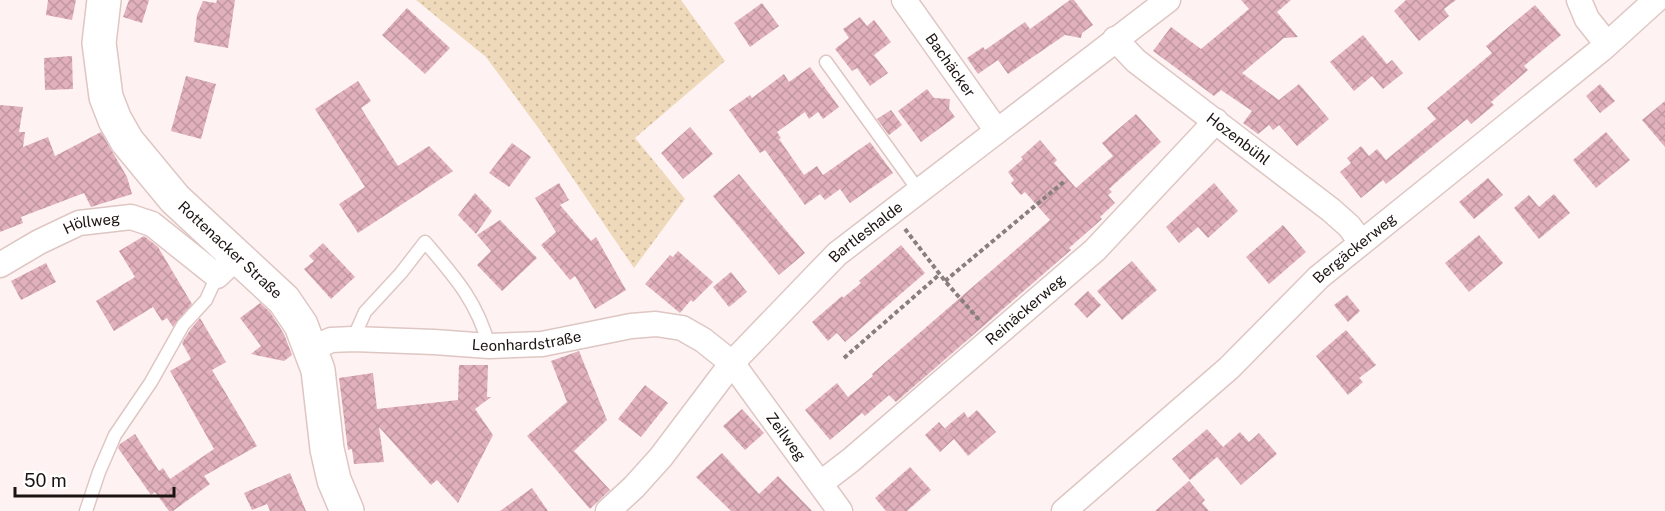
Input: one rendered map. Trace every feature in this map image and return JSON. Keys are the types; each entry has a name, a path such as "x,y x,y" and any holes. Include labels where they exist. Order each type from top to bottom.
{"main road":[{"name":"Rottenacker Straße","path":"104,0 99,43 106,97 115,120 127,141 228,266 284,300 301,325 318,370 327,449 334,480 347,511"}],"street":[{"name":"Bachäcker","path":"904,0 997,131"},
{"name":"Bartleshalde","path":"608,511 661,457 732,363 837,254 1167,0"},
{"path":"1579,0 1587,19 1607,44"},
{"name":"Bergäckerweg","path":"1064,511 1229,368 1319,277 1607,44 1656,0"},
{"name":"Hozenbühl","path":"1115,39 1136,61 1331,210 1361,242"},
{"name":"Reinäckerweg","path":"820,483 994,338 1095,250 1216,122"},
{"name":"Höllweg","path":"0,265 39,242 79,223 131,217 152,224 228,266"},
{"name":"Leonhardstraße","path":"311,349 331,340 353,339 489,346 542,344 631,326 656,324 682,328 703,340 732,363"},
{"name":"Zeilweg","path":"732,363 840,511"}],"lane":[{"path":"826,62 919,191"},
{"path":"353,339 365,312 401,273 425,242 464,288 483,325 489,346"},
{"path":"86,511 115,435 151,382 183,325 206,300 228,266"}],"path":[{"path":"945,281 1066,180"},
{"path":"892,212 945,281 994,338"},
{"path":"844,358 940,274"}],"shaded area":[{"path":"416,0 681,0 725,61 635,138 685,199 634,268 542,133 486,57"}],"building":[{"path":"48,0 76,0 72,20 46,15"},
{"path":"129,0 149,0 142,23 123,17"},
{"path":"217,0 235,0 228,48 194,42 197,15 203,1 216,3"},
{"path":"1070,0 1074,0 1093,25 1082,33 1081,38 1065,35 1008,74 998,60 978,74 967,58 983,47 985,50 1025,22 1030,29"},
{"path":"1241,0 1291,0 1277,12 1298,37 1284,38 1242,73 1279,100 1299,84 1329,119 1297,146 1279,125 1273,130 1269,125 1258,134 1243,123 1252,111 1221,90 1214,96 1153,51 1171,27 1201,49 1249,9"},
{"path":"1406,0 1456,0 1444,9 1449,16 1419,41 1394,11"},
{"path":"762,3 779,26 750,47 734,23"},
{"path":"1535,5 1561,35 1524,66 1528,70 1491,102 1494,105 1471,124 1467,119 1386,184 1383,180 1361,198 1340,172 1351,163 1347,158 1361,146 1369,156 1377,149 1386,160 1436,119 1427,108 1492,53 1486,46"},
{"path":"407,8 450,48 425,74 382,35"},
{"path":"860,17 867,26 874,20 891,42 874,55 888,73 870,86 857,68 852,71 835,49 849,38 843,29"},
{"path":"1363,35 1387,64 1392,60 1403,73 1383,89 1372,76 1354,91 1330,62"},
{"path":"72,56 73,89 45,90 44,58"},
{"path":"810,67 839,107 823,119 818,112 809,119 805,112 777,132 781,138 779,139 804,175 817,166 823,175 870,142 893,173 850,203 840,189 825,200 820,194 805,205 765,150 760,153 729,110 750,95 752,98 784,74 789,82"},
{"path":"186,76 216,84 201,139 171,131"},
{"path":"358,81 371,101 361,108 398,166 429,146 453,171 358,233 339,204 365,187 315,109"},
{"path":"1600,84 1615,101 1600,113 1586,96"},
{"path":"927,89 934,98 950,99 949,109 955,117 921,142 898,111"},
{"path":"1665,101 1665,147 1642,120"},
{"path":"0,105 23,107 19,132 25,132 23,147 48,137 55,156 101,132 127,177 132,194 91,207 84,193 21,217 23,223 0,232"},
{"path":"891,110 902,125 889,135 877,119"},
{"path":"1136,114 1161,142 1109,189 1112,192 1108,195 1115,203 1100,217 1102,219 1069,248 1071,250 896,402 889,395 865,416 862,413 830,440 805,410 837,383 848,397 1050,220 1025,192 1021,195 1011,183 1014,180 1008,172 1023,159 1021,157 1040,140 1057,160 1054,163 1076,188 1113,156 1102,143"},
{"path":"690,127 713,154 683,179 661,153"},
{"path":"1606,132 1630,160 1596,188 1573,160"},
{"path":"512,143 531,157 509,187 489,173"},
{"path":"739,174 805,253 779,275 713,196"},
{"path":"1488,178 1503,195 1474,219 1459,202"},
{"path":"559,183 569,200 560,205 591,241 596,237 626,290 595,309 575,276 570,280 541,245 556,232 535,198"},
{"path":"1214,183 1238,211 1208,238 1198,227 1179,243 1166,227"},
{"path":"475,193 492,211 476,234 458,215"},
{"path":"1554,194 1570,213 1539,239 1514,208 1529,195 1539,207"},
{"path":"500,220 537,258 502,291 477,265 491,251 477,235"},
{"path":"1283,225 1306,252 1269,284 1246,257"},
{"path":"1479,235 1503,263 1469,292 1445,263"},
{"path":"144,236 158,247 192,304 173,327 167,318 162,321 153,307 114,331 96,301 135,277 119,251"},
{"path":"323,243 355,277 331,299 304,269 314,261 309,256"},
{"path":"901,245 925,273 845,342 837,333 828,341 812,322 861,283 859,281"},
{"path":"678,251 713,282 693,302 691,300 680,313 645,284 670,255 673,257"},
{"path":"1132,261 1157,290 1122,320 1097,291"},
{"path":"46,263 56,282 21,300 11,281"},
{"path":"731,272 747,292 729,307 713,287"},
{"path":"1088,291 1101,305 1087,318 1074,304"},
{"path":"1347,295 1360,311 1348,322 1334,305"},
{"path":"260,303 270,312 284,334 292,355 284,361 251,354 261,346 240,318"},
{"path":"200,318 226,362 212,370 257,446 204,476 210,484 173,511 169,511 155,492 151,495 118,448 120,444 135,434 159,471 163,468 170,479 214,449 170,371 191,359 182,343"},
{"path":"1346,330 1376,365 1359,378 1363,382 1348,395 1316,356"},
{"path":"579,351 607,420 574,451 610,490 590,509 527,436 567,402 551,361"},
{"path":"459,365 488,365 487,397 491,397 475,409 493,435 458,503 437,480 431,485 379,427 384,462 354,464 352,449 348,450 339,378 373,373 377,409 458,400"},
{"path":"645,385 668,403 641,437 618,419"},
{"path":"742,409 764,433 745,450 723,426"},
{"path":"977,410 996,432 968,456 945,428 964,412 968,418"},
{"path":"939,422 954,439 940,452 925,435"},
{"path":"1207,429 1223,447 1240,432 1249,442 1259,433 1277,454 1241,485 1217,457 1190,480 1172,459"},
{"path":"722,453 759,494 778,476 812,511 731,511 696,477"},
{"path":"910,467 931,490 907,511 886,511 875,498"},
{"path":"290,473 306,511 270,511 267,504 252,510 244,493"},
{"path":"1189,481 1205,500 1202,503 1209,511 1155,511"},
{"path":"532,488 548,511 500,511"}]}
